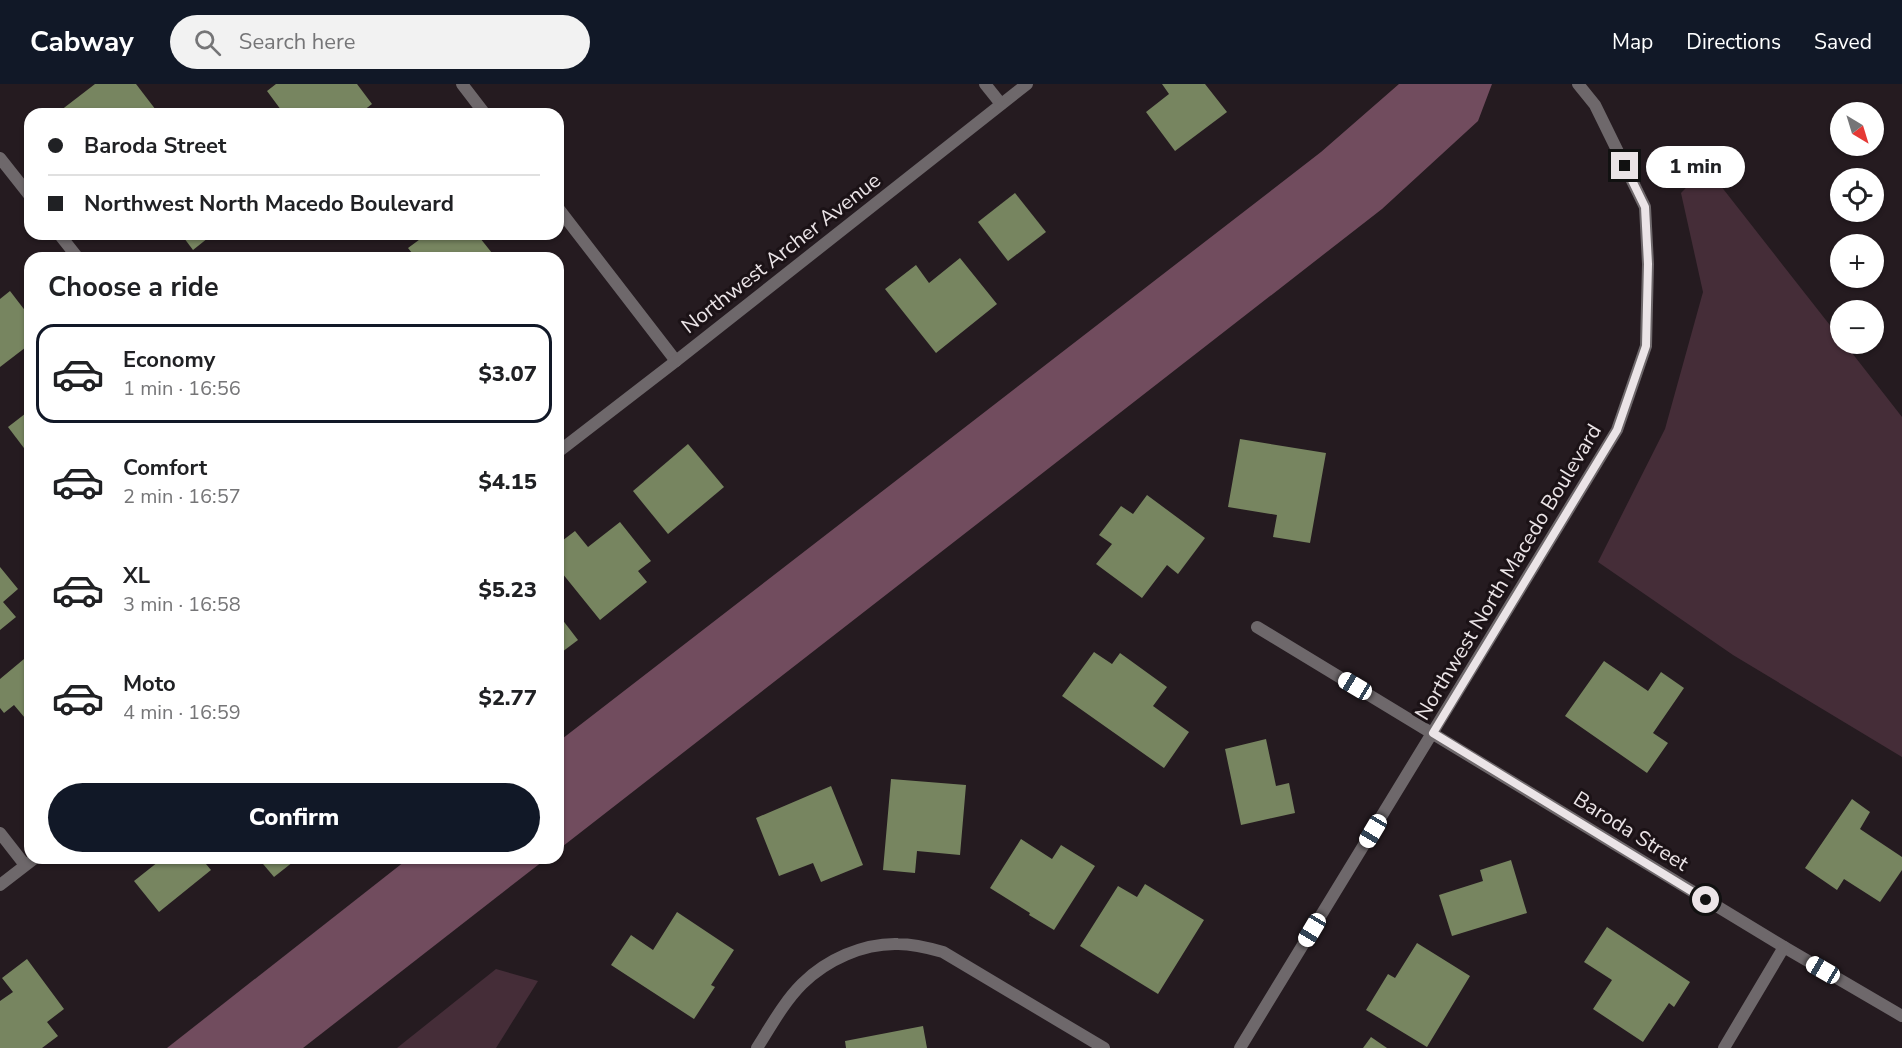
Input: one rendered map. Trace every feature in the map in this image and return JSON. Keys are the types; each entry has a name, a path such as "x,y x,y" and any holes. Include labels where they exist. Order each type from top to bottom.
{"street":[{"path":"462,84 481,108"},
{"path":"985,84 1001,104"},
{"name":"Northwest Archer Avenue","path":"564,447 1027,84"},
{"name":"Northwest North Macedo Boulevard","path":"1240,1048 1617,430 1646,346 1648,264 1645,207 1595,105 1578,84"},
{"path":"0,158 24,188"},
{"path":"564,216 676,361"},
{"path":"64,240 73,252"},
{"name":"Baroda Street","path":"1257,627 1784,947 1902,1016"},
{"path":"0,833 24,856"},
{"path":"0,885 27,864"},
{"path":"757,1048 780,1011 801,985 817,971 834,960 857,950 898,944 921,946 944,952 1104,1048"},
{"path":"1724,1048 1784,947"}],"shaded area":[{"path":"1399,84 1492,84 1478,121 1382,209 564,845 564,737 1321,152"},
{"path":"1706,167 1830,325 1830,354 1853,354 1902,417 1902,757 1733,655 1598,562 1665,429 1703,292 1681,193"},
{"path":"401,864 539,864 303,1048 167,1048"},
{"path":"496,969 538,981 496,1048 397,1048"}],"building":[{"path":"95,84 136,84 154,108 64,108"},
{"path":"276,84 357,84 372,104 367,108 280,108 267,91"},
{"path":"1162,84 1205,84 1227,112 1175,151 1146,112 1169,94"},
{"path":"1015,193 1046,232 1008,261 978,222"},
{"path":"186,240 206,240 193,250"},
{"path":"419,240 482,240 491,252 411,252 408,248"},
{"path":"960,258 997,304 936,353 885,289 916,265 929,283"},
{"path":"10,291 24,309 24,349 0,367 0,299"},
{"path":"24,415 24,448 8,427"},
{"path":"1240,439 1326,453 1310,543 1273,537 1277,515 1228,507"},
{"path":"688,444 724,487 668,534 633,491"},
{"path":"1147,495 1205,538 1178,574 1167,565 1142,598 1096,564 1112,544 1099,535 1121,506 1133,514"},
{"path":"620,522 651,561 638,571 647,582 600,620 564,575 564,539 575,531 588,547"},
{"path":"0,567 18,589 3,602 16,617 0,630"},
{"path":"564,622 578,640 564,650"},
{"path":"1094,652 1112,664 1120,653 1167,687 1153,706 1189,732 1164,768 1062,696"},
{"path":"24,659 24,717 14,705 4,713 0,708 0,679"},
{"path":"1604,661 1648,691 1661,672 1684,688 1653,733 1668,743 1647,773 1565,716"},
{"path":"1266,739 1276,786 1289,783 1295,813 1241,825 1225,749"},
{"path":"891,779 966,785 960,855 917,851 915,873 883,870"},
{"path":"831,786 863,865 821,882 813,863 779,876 756,818"},
{"path":"1852,799 1870,812 1860,829 1902,857 1902,870 1880,902 1844,879 1837,890 1805,868"},
{"path":"1021,839 1052,859 1061,845 1095,866 1054,930 990,888"},
{"path":"1511,860 1527,913 1452,936 1439,895 1483,881 1480,870"},
{"path":"155,864 206,864 211,870 159,912 134,881"},
{"path":"263,864 290,864 274,877"},
{"path":"1145,884 1204,920 1158,994 1080,946 1118,886 1137,897"},
{"path":"677,912 734,950 711,985 715,987 694,1019 611,965 631,935 653,950"},
{"path":"1607,927 1690,982 1674,1007 1669,1003 1643,1042 1593,1009 1612,980 1584,962"},
{"path":"1417,943 1470,976 1427,1047 1366,1010 1388,974 1395,978"},
{"path":"27,959 64,1009 47,1022 58,1036 42,1048 0,1048 0,1001 13,992 2,978"},
{"path":"923,1026 927,1048 846,1048 845,1041"},
{"path":"1371,1037 1387,1048 1363,1048"}],"route":[{"path":"1625,166 1645,207 1648,264 1646,346 1617,430 1433,733 1706,900"}]}
